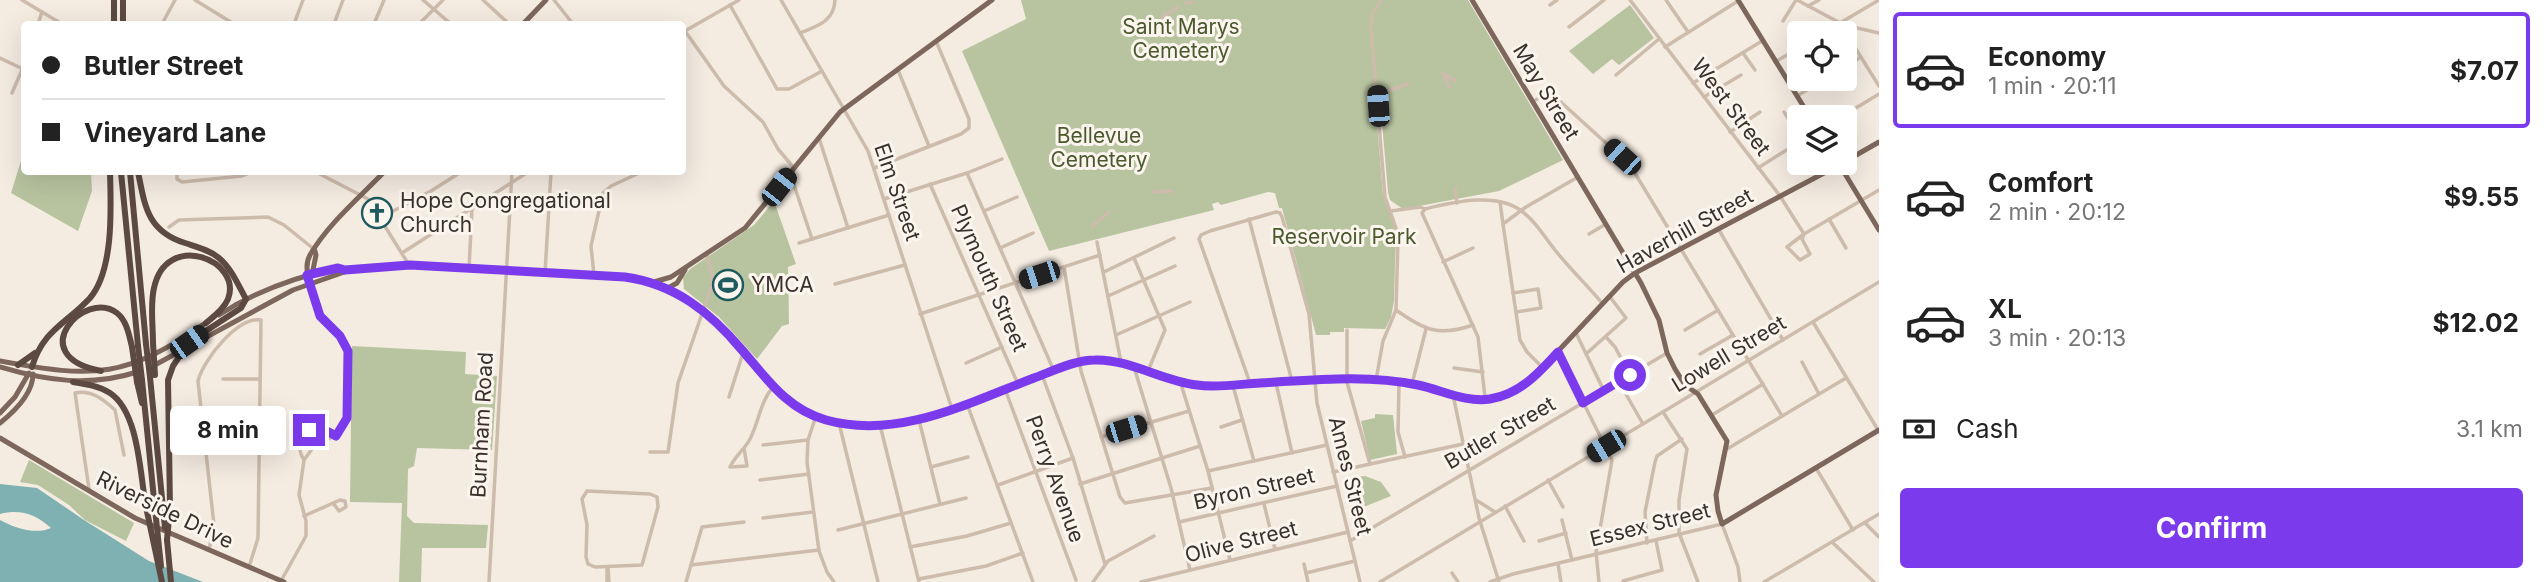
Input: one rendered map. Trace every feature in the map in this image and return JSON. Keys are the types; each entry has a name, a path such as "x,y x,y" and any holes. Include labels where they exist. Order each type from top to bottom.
{"highway":[{"path":"114,0 114,21"},
{"path":"122,21 123,0"},
{"path":"18,365 36,352 55,327 88,300 103,275 108,244 110,175"},
{"path":"121,175 135,347 145,408 162,582"},
{"path":"130,175 149,343 152,399 167,508"},
{"path":"139,175 143,199 152,222 175,240 210,252 219,258 231,272 246,299 244,306 189,342 173,366 168,380 167,540 171,582"},
{"path":"149,343 153,288 165,264 178,256 192,254 205,258 220,268 228,279 230,291 227,302 206,323"},
{"path":"101,371 78,365 65,354 63,335 75,318 95,309 112,310 122,318 135,347"},
{"path":"32,367 36,352"},
{"path":"73,382 102,388 117,398 124,407 132,426 162,582"}],"main road":[{"path":"650,282 671,277 687,268 752,222 844,109 992,0"},
{"name":"May Street","path":"1472,0 1635,273 1659,320 1667,354 1681,379 1696,392 1726,437 1727,449"},
{"path":"526,21 543,1"},
{"path":"1738,1 1803,105"},
{"name":"Haverhill Street","path":"1857,154 1879,142"},
{"path":"0,364 31,376 73,382 126,376 151,367 310,282 309,258 327,233 381,175"},
{"name":"Haverhill Street","path":"310,282 345,270 410,265 625,277 650,282 683,296 704,311 773,387 793,405 839,423 880,425 919,419 1042,375 1094,360 1134,367 1200,386 1313,380 1376,380 1412,384 1452,395 1484,399 1500,397 1518,389 1543,368 1602,303 1635,273 1819,175"},
{"path":"1847,175 1879,230"},
{"name":"Haverhill Street","path":"309,274 338,268 345,270"},
{"path":"668,288 687,268"},
{"path":"0,364 63,372 125,367 156,355 246,299 309,274"},
{"path":"668,288 671,277"},
{"path":"680,278 683,296"},
{"path":"0,423 21,402 32,367"},
{"path":"0,413 31,376"},
{"name":"Essex Street","path":"1722,524 1879,430"},
{"name":"Riverside Drive","path":"0,438 135,518 283,581"},
{"path":"1722,524 1716,503 1717,485 1727,449"}],"street":[{"path":"22,0 57,21"},
{"path":"164,21 176,0"},
{"path":"195,0 229,21"},
{"path":"295,21 303,0"},
{"path":"335,21 342,0"},
{"path":"375,21 384,0"},
{"path":"423,0 448,21"},
{"path":"422,21 443,0"},
{"path":"482,0 506,21"},
{"path":"554,0 571,21"},
{"path":"686,30 739,0"},
{"name":"Elm Street","path":"781,0 864,142 953,409"},
{"path":"800,33 829,19 835,0"},
{"path":"1376,380 1383,341 1396,310 1397,231 1385,197 1371,28 1372,14 1382,0"},
{"path":"1550,5 1557,0"},
{"path":"1569,27 1604,0"},
{"name":"West Street","path":"1630,0 1780,197 1804,234"},
{"path":"1666,0 1688,32"},
{"path":"1783,21 1796,0 1836,21"},
{"path":"1808,6 1819,0"},
{"path":"1843,21 1878,0"},
{"path":"1665,47 1738,1"},
{"path":"1185,3 1192,2"},
{"path":"730,5 777,89 789,89 822,71"},
{"path":"1168,14 1178,7"},
{"path":"39,21 42,12"},
{"path":"1857,27 1879,33"},
{"path":"686,32 724,86 763,122 778,149 794,168 792,179 812,239"},
{"path":"1616,75 1659,39"},
{"path":"874,167 965,132 969,124 936,41"},
{"path":"1693,83 1762,41"},
{"path":"1857,51 1879,86"},
{"path":"1743,53 1755,70"},
{"path":"1775,62 1787,55"},
{"path":"1857,59 1861,57"},
{"path":"0,58 21,66"},
{"path":"898,69 929,146"},
{"path":"1449,87 1443,73 1455,81"},
{"path":"12,93 21,74"},
{"path":"1704,97 1741,75"},
{"path":"1390,90 1408,84"},
{"path":"1797,96 1805,91"},
{"path":"1533,101 1550,93 1622,157 1637,174 1782,416"},
{"path":"1857,107 1879,94"},
{"path":"1730,132 1760,112"},
{"path":"1784,112 1787,117"},
{"path":"818,138 848,228"},
{"path":"1758,168 1787,150"},
{"path":"884,199 1002,159"},
{"path":"967,173 1054,371"},
{"path":"177,175 177,179 182,182 245,175"},
{"path":"322,175 368,200 410,265"},
{"path":"380,218 455,175"},
{"name":"Burnham Road","path":"489,582 512,175"},
{"path":"402,253 523,175"},
{"path":"545,273 551,175"},
{"path":"594,275 591,246 603,193 611,186 635,175"},
{"path":"1503,224 1578,177"},
{"name":"Plymouth Street","path":"930,184 1018,384"},
{"path":"1455,188 1457,202"},
{"path":"1804,234 1879,190"},
{"path":"1152,192 1172,191"},
{"path":"984,211 1017,197"},
{"path":"1391,211 1425,209 1457,202 1500,202 1521,211 1602,303"},
{"path":"1500,202 1522,345 1543,368"},
{"path":"469,269 472,208"},
{"path":"1425,209 1423,218 1480,344 1484,399"},
{"path":"1092,226 1108,212"},
{"name":"Ames Street","path":"1249,219 1280,213 1309,314 1313,380 1360,582"},
{"path":"799,243 889,215"},
{"path":"169,227 179,220 265,216 281,223 315,251"},
{"path":"1250,383 1199,239 1201,235 1249,219 1292,381"},
{"path":"1829,219 1846,248"},
{"path":"1588,234 1606,224"},
{"path":"1718,229 1783,340"},
{"path":"1000,248 1033,233"},
{"name":"West Street","path":"1804,234 1802,239 1810,254 1800,260 1787,247 1804,234"},
{"path":"1104,272 1174,238"},
{"path":"1097,242 1121,364"},
{"path":"1443,262 1473,248"},
{"path":"650,452 667,452 678,383 712,282 707,254"},
{"path":"920,314 1100,255"},
{"path":"1134,258 1165,330 1148,372"},
{"path":"835,284 905,265"},
{"path":"1108,296 1175,266"},
{"path":"1064,267 1080,363 1120,497 1125,503 1212,488"},
{"path":"283,581 304,541 306,526 299,495 304,460 312,449 336,436 347,418 348,351 340,336 320,316 310,282"},
{"name":"Lowell Street","path":"1380,582 1879,282"},
{"path":"1513,293 1538,289 1541,308 1516,312"},
{"path":"1586,355 1626,318 1609,296"},
{"path":"1116,335 1190,302"},
{"path":"1396,310 1426,328 1449,332 1473,325"},
{"path":"1685,330 1718,310"},
{"path":"208,550 214,525 198,381 206,362 229,335 250,320 261,320 258,538 248,567"},
{"path":"1813,322 1879,430"},
{"path":"1412,384 1426,328"},
{"path":"1347,330 1346,379 1370,464"},
{"path":"1575,333 1604,391"},
{"path":"1700,354 1733,335"},
{"path":"1606,337 1615,347 1630,375"},
{"path":"966,363 1002,347"},
{"path":"729,397 743,352"},
{"path":"1558,352 1612,460 1596,555 1598,582"},
{"name":"Butler Street","path":"1350,541 1667,354"},
{"path":"1802,362 1819,394"},
{"path":"1134,367 1162,457 1190,570"},
{"path":"1454,368 1483,372"},
{"path":"1042,375 1073,458 1105,564"},
{"path":"1727,449 1846,378"},
{"path":"223,379 261,379"},
{"path":"1180,382 1208,471 1230,561"},
{"path":"1275,382 1292,453"},
{"path":"1399,382 1398,432 1405,457"},
{"path":"1619,382 1643,424"},
{"path":"1712,415 1744,399 1763,384"},
{"path":"1232,385 1254,461"},
{"path":"744,448 747,466 730,467 744,448 750,440 765,399 773,387"},
{"name":"Perry Avenue","path":"1005,389 1076,580"},
{"path":"90,493 75,393 93,393 115,410 124,455"},
{"path":"1452,395 1480,521 1498,580"},
{"path":"967,404 1034,582"},
{"path":"1101,437 1189,411"},
{"path":"1663,412 1682,439 1687,455 1679,500 1680,536 1699,582"},
{"path":"816,416 808,440 809,474 819,550 834,582"},
{"path":"919,419 940,504"},
{"path":"1221,426 1242,420"},
{"path":"839,423 878,582"},
{"path":"880,425 919,581 986,566 1023,554"},
{"path":"304,460 300,454 300,444 305,433 321,428 336,436"},
{"path":"1647,543 1645,512 1657,456 1682,439"},
{"path":"763,445 808,440"},
{"path":"1334,472 1463,444"},
{"path":"1208,471 1327,445"},
{"path":"1080,484 1200,446"},
{"path":"931,467 968,457"},
{"path":"998,485 1073,458"},
{"path":"1816,468 1853,530"},
{"path":"760,480 809,474"},
{"path":"1548,481 1563,507"},
{"name":"Byron Street","path":"1179,522 1337,486"},
{"path":"591,491 655,496 659,499 658,507 643,564 635,567 608,567 592,567 586,562 587,529 583,494 591,491"},
{"path":"838,530 967,498"},
{"path":"1475,499 1495,512"},
{"path":"304,516 333,503"},
{"path":"1264,503 1275,550"},
{"path":"1505,506 1524,541"},
{"path":"763,519 814,512"},
{"path":"1764,582 1879,514"},
{"path":"1562,520 1572,560"},
{"path":"686,582 702,527 744,522"},
{"path":"911,547 967,536 1012,523"},
{"path":"1865,523 1879,537"},
{"path":"1722,524 1738,567 1740,582"},
{"name":"Essex Street","path":"1490,582 1722,524"},
{"name":"Olive Street","path":"1141,582 1348,532"},
{"path":"1539,541 1566,533"},
{"path":"1093,582 1105,564 1154,536"},
{"path":"1623,581 1662,569 1656,541"},
{"path":"1832,542 1874,582"},
{"path":"691,565 819,550"},
{"path":"1306,573 1355,561"},
{"path":"1304,564 1308,582"},
{"path":"1558,564 1561,582"},
{"path":"608,567 608,582"},
{"path":"1452,573 1458,582"},
{"path":"1389,576 1393,582"}],"green space":[{"name":"Bellevue Cemetery","path":"1021,0 1468,0 1563,160 1499,191 1403,209 1390,200 1382,123 1377,124 1383,195 1396,235 1391,317 1385,329 1344,328 1344,332 1316,335 1282,208 1279,208 1275,193 1268,192 1221,205 1218,202 1212,204 1214,210 1049,251 962,51 1026,19"},
{"path":"1630,5 1654,38 1619,65 1612,59 1593,74 1569,51"},
{"path":"21,161 21,175 91,175 92,191 78,231 11,193"},
{"name":"YMCA","path":"774,201 796,264 788,267 789,324 782,326 757,359 719,317 684,289 683,278 690,269 754,225"},
{"path":"352,346 466,352 465,374 497,376 492,450 417,448 414,466 408,469 407,516 414,523 488,525 486,548 422,548 421,582 399,582 402,503 350,502"},
{"path":"1375,414 1393,415 1397,454 1370,460 1361,421 1375,418"},
{"path":"29,460 134,523 126,541 85,520 69,505 38,485 20,482"},
{"path":"1365,476 1381,482 1391,496 1361,508 1353,477"}],"water":[{"path":"0,484 37,488 149,561 203,582 0,582 0,520 25,530 51,528 27,514 0,514"}],"place":[{"name":"Hope Congregational Church","path":"377,213"},
{"name":"YMCA","path":"728,285"}],"route":[{"path":"309,430 321,428 336,436 344,425 347,418 348,351 344,340 320,316 307,275 338,268 345,270 389,265 625,277 649,281 677,292 709,316 793,405 827,420 862,425 894,425 920,419 1063,368 1094,360 1109,361 1200,386 1328,379 1370,380 1419,385 1463,397 1489,399 1500,397 1529,382 1558,352 1583,403 1630,375"}],"park label":[{"name":"Saint Marys Cemetery","path":"1181,39"},
{"name":"Reservoir Park","path":"1344,237"}]}
